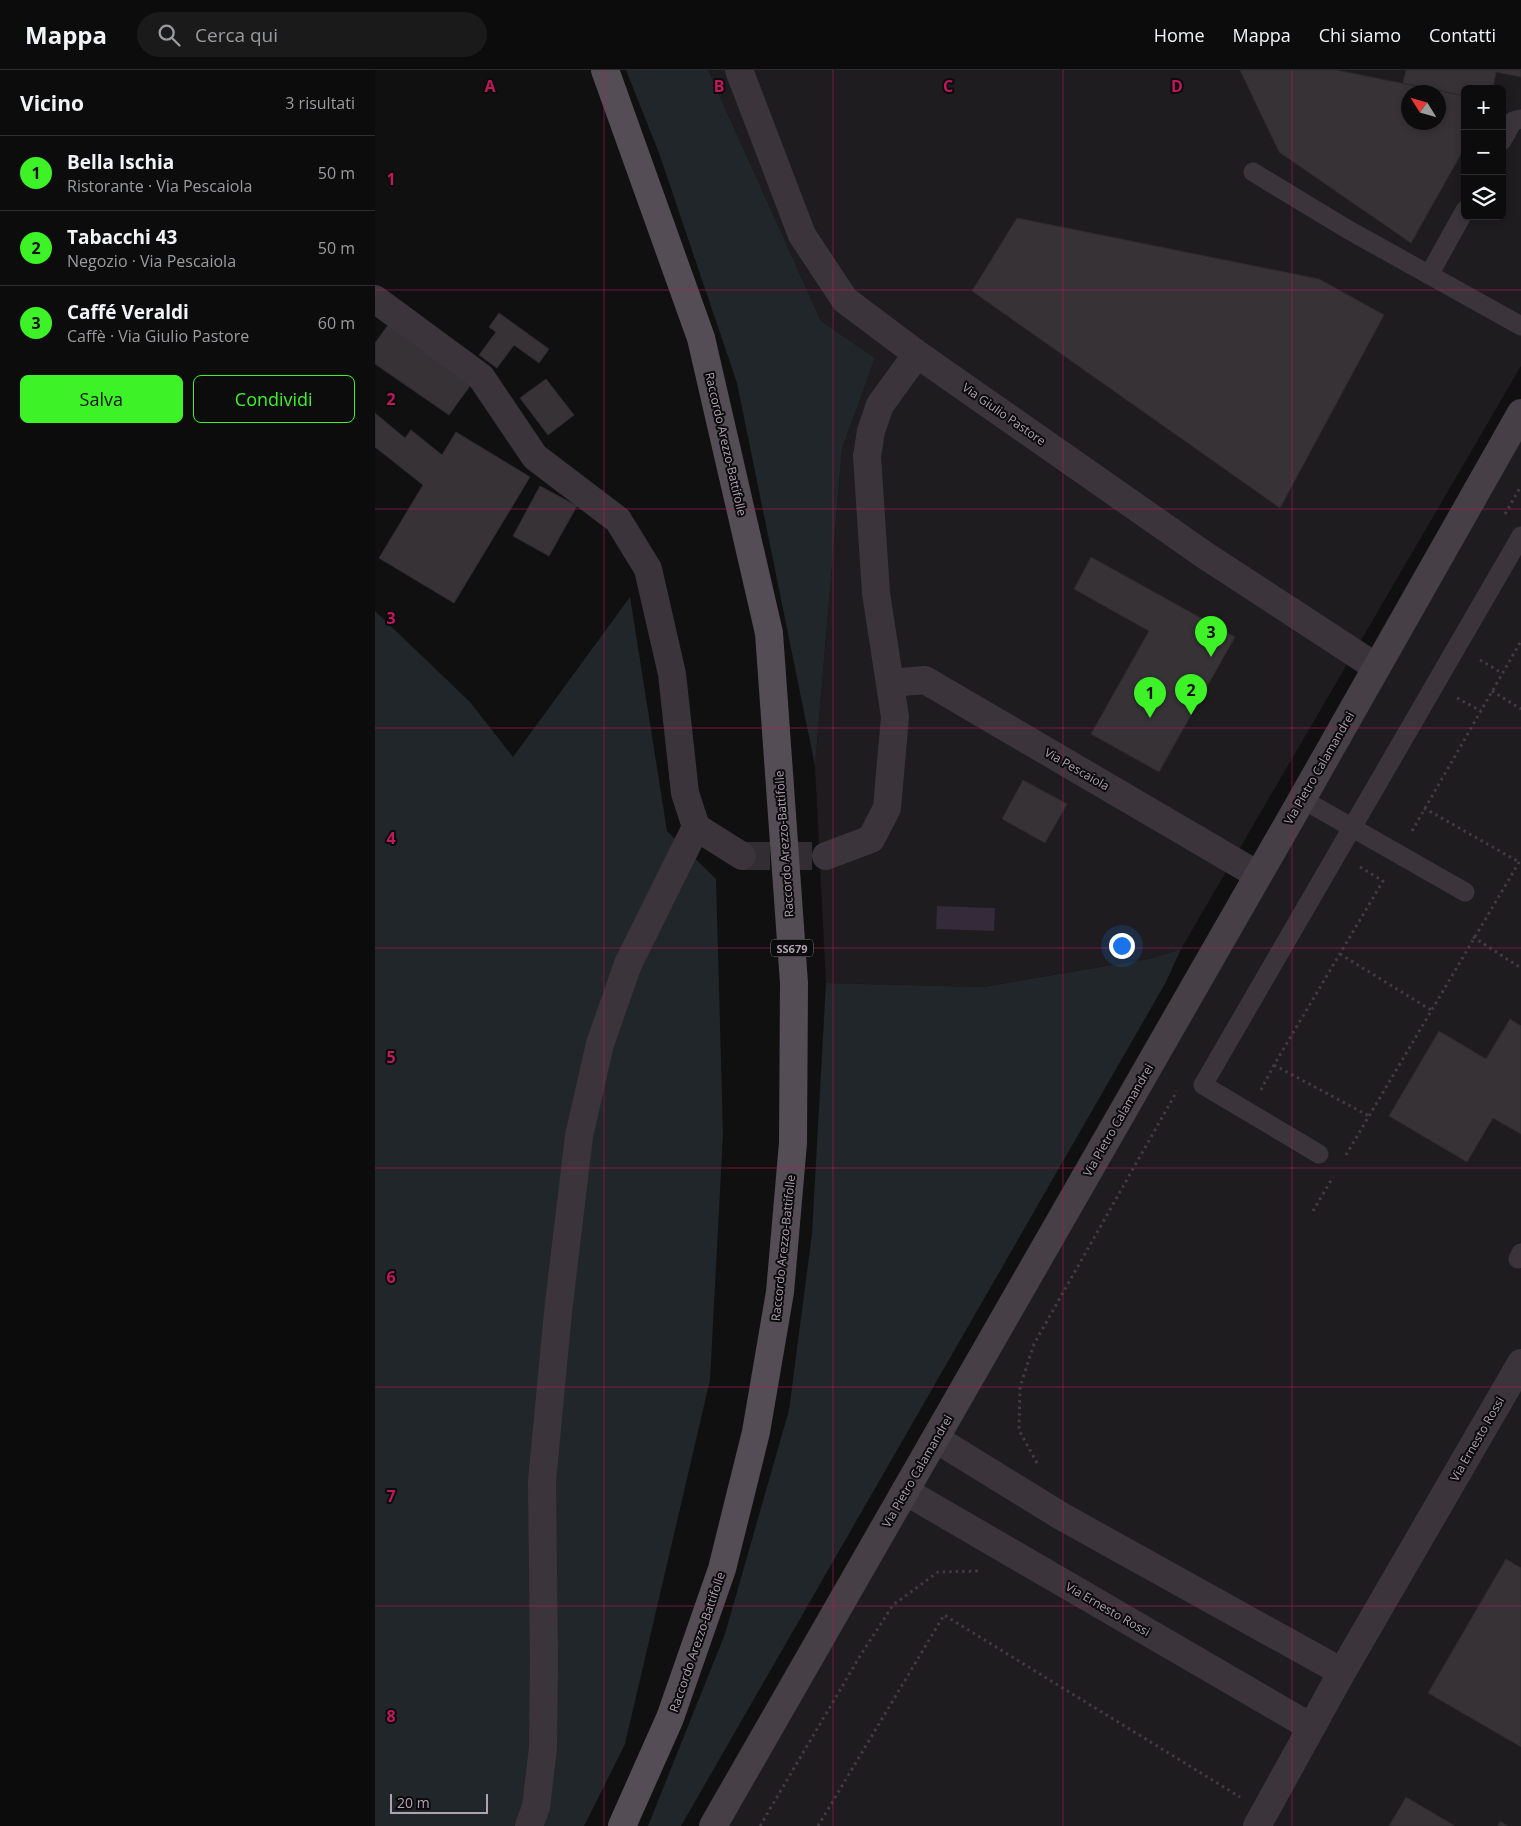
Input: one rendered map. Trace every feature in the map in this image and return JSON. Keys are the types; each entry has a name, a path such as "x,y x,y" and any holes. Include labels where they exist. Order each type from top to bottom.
{"main road":[{"name":"Raccordo Arezzo-Battifolle","path":"605,70 701,338 769,633 794,983 793,1143 780,1292 756,1432 722,1569 670,1718 622,1826"},
{"name":"Via Pietro Calamandrei","path":"713,1826 1521,413"}],"street":[{"name":"Via Giulio Pastore","path":"739,70 802,235 845,300 917,354 1206,556 1377,667"},
{"path":"375,299 481,377 535,457 619,520 648,570 672,674 685,793 697,827 742,856"},
{"path":"826,856 871,839 887,808 895,717 876,593 867,456 871,432 880,405 917,354"},
{"name":"Via Pescaiola","path":"890,683 925,680 1258,875"},
{"path":"529,1826 536,1807 543,1748 542,1481 558,1312 579,1136 599,1044 628,964 697,827"},
{"name":"Via Ernesto Rossi","path":"1257,1826 1342,1672 1521,1363"},
{"path":"935,1439 1061,1516 1342,1672"},
{"name":"Via Ernesto Rossi","path":"905,1491 1311,1727"}],"lane":[{"path":"1506,134 1513,121 1521,119"},
{"path":"1253,172 1347,229 1521,326"},
{"path":"1429,275 1461,217"},
{"path":"1319,1154 1203,1086 1521,536"},
{"path":"1302,799 1465,892"}],"path":[{"path":"1410,834 1521,641"},
{"path":"1480,660 1502,673"},
{"path":"1492,691 1521,709"},
{"path":"1457,697 1481,710"},
{"path":"1346,1156 1473,937 1520,861 1425,808"},
{"path":"1253,1086 1261,1090 1273,1065 1383,881 1356,865"},
{"path":"1473,937 1521,968"},
{"path":"1340,954 1431,1010"},
{"path":"1273,1065 1369,1116"},
{"path":"1313,1211 1336,1172"},
{"path":"760,1826 860,1656 893,1605 938,1572 981,1571"},
{"path":"818,1826 944,1615 1245,1800"}],"shaded area":[{"path":"626,70 708,70 821,321 875,358 842,449 815,766 737,383 659,153"},
{"path":"708,70 1521,70 1521,366 1181,949 1153,958 983,987 826,983 815,766 842,449 875,358 821,321"},
{"path":"1521,413 1521,1826 713,1826"},
{"path":"630,597 667,831 716,879 723,1134 710,1380 625,1744 584,1826 375,1826 375,611 470,702 513,757"},
{"path":"937,906 995,908 994,931 936,929"},
{"path":"1181,949 1166,982 681,1826 648,1826 725,1634 789,1410 812,1234 826,983 983,987 1153,958"}],"building":[{"path":"1240,70 1336,70 1410,85 1401,85 1401,130 1446,130 1446,92 1461,95 1461,154 1411,243 1279,152"},
{"path":"1406,70 1521,70 1521,77 1496,72 1494,85 1461,85 1461,95 1446,92 1446,85 1413,85 1403,83"},
{"path":"1017,218 1319,279 1384,315 1280,508 972,291"},
{"path":"499,313 549,349 539,363 514,345 497,368 479,355 496,332 489,327"},
{"path":"388,325 472,383 449,415 375,364 375,343"},
{"path":"546,379 574,415 548,435 520,398"},
{"path":"375,413 405,438 411,430 442,455 456,432 530,477 454,603 379,558 423,485 375,447"},
{"path":"540,486 577,506 549,556 513,536"},
{"path":"1091,557 1235,637 1159,772 1091,734 1149,631 1074,589"},
{"path":"1023,780 1067,804 1045,843 1002,819"},
{"path":"1510,1019 1521,1026 1521,1134 1493,1118 1467,1162 1389,1116 1439,1031 1486,1059"},
{"path":"1506,1559 1521,1568 1521,1747 1428,1693"},
{"path":"1406,1797 1455,1826 1389,1826"},
{"path":"1500,1821 1508,1826 1498,1826"}],"tunnel":[{"path":"742,856 826,856"}],"place":[{"name":"Caffé Veraldi","path":"1211,657"},
{"name":"Tabacchi 43","path":"1191,715"},
{"name":"Bella Ischia","path":"1150,718"}]}
